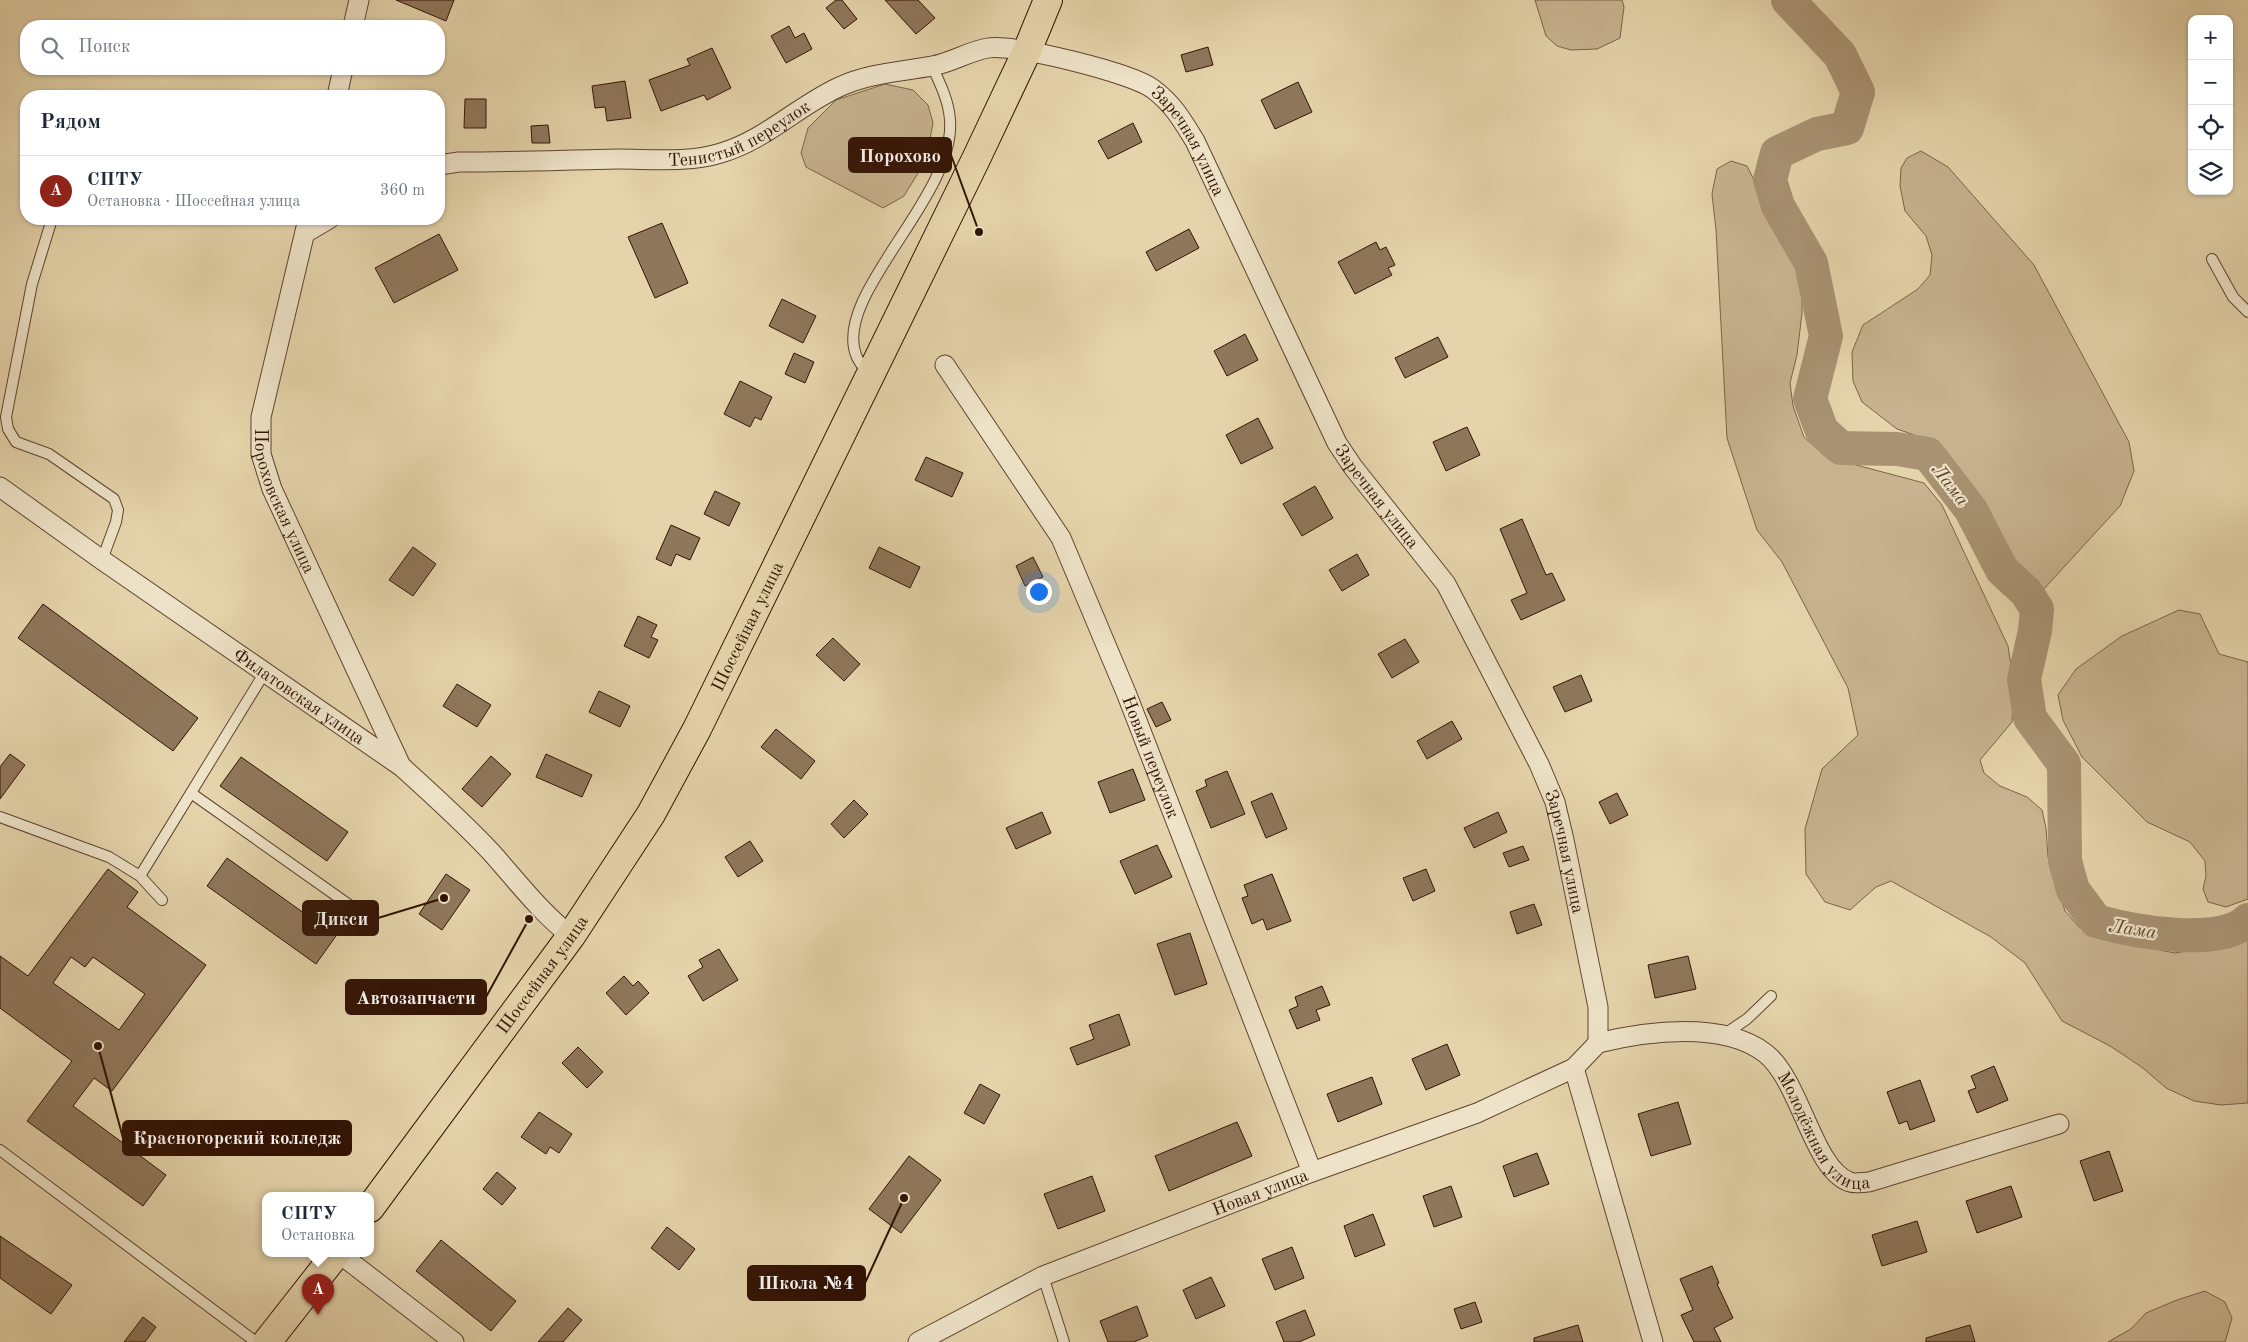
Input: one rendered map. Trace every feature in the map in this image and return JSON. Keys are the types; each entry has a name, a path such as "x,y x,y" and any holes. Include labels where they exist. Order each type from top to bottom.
{"main road":[{"name":"Шоссейная улица","path":"374,1203 571,936 651,814 697,729 1027,52 1048,0"},
{"path":"267,1342 334,1257"}],"street":[{"path":"354,20 359,0"},
{"name":"Тенистый переулок","path":"445,164 459,162 664,159 721,153 751,140 810,102 840,86 877,74 932,66 987,48 1004,48 1027,52"},
{"name":"Заречная улица","path":"1027,52 1115,73 1151,87 1171,103 1195,141 1338,443 1353,467 1446,584 1539,764 1554,802 1564,840 1598,1007 1598,1043"},
{"path":"338,90 342,75"},
{"name":"Пороховская улица","path":"307,226 260,417 261,454 272,489 402,767"},
{"name":"Новый переулок","path":"945,365 1061,538 1127,695 1312,1172"},
{"name":"Филатовская улица","path":"0,487 102,560 402,767 446,806 550,919 571,936"},
{"name":"Молодёжная улица","path":"1598,1043 1630,1035 1662,1032 1705,1033 1741,1039 1766,1054 1785,1076 1826,1160 1837,1174 1850,1182 1869,1182 2059,1124"},
{"name":"Новая улица","path":"918,1342 1043,1276 1312,1172 1478,1113 1574,1068 1598,1043"},
{"path":"1574,1068 1653,1342"},
{"path":"344,1257 454,1342"}],"lane":[{"path":"869,375 856,355 853,330 867,290 936,181 946,149 950,121 942,87 932,66"},
{"path":"50,225 32,284 6,417 8,429 16,442 49,454 114,499 118,510 116,522 102,560"},
{"path":"2212,258 2233,297 2248,312"},
{"path":"140,876 265,672"},
{"path":"191,793 372,921"},
{"path":"0,817 109,857 140,876 162,900"},
{"path":"1721,1036 1747,1018 1771,996"},
{"path":"0,1150 256,1342"},
{"path":"1043,1276 1064,1342"}],"shaded area":[{"path":"1535,0 1622,0 1624,7 1620,38 1597,49 1571,50 1557,46 1546,36"},
{"path":"885,84 913,90 928,105 933,123 926,160 904,196 883,208 806,167 801,153 808,128 836,100"},
{"path":"1921,151 1948,167 2034,265 2129,442 2134,471 2120,506 2042,591 2031,587 2014,567 1994,528 1946,457 1920,437 1897,429 1862,402 1853,381 1852,352 1863,325 1918,289 1930,275 1932,255 1926,236 1905,211 1900,186 1901,168 1907,158"},
{"path":"1731,161 1747,166 1793,258 1802,285 1802,313 1797,355 1790,383 1793,406 1804,437 1826,457 1924,483 1942,505 2008,646 2014,685 2012,722 1980,760 1984,773 2000,786 2027,797 2042,810 2046,828 2048,857 2065,911 2079,927 2115,941 2175,953 2248,940 2248,1103 2221,1105 2194,1101 2166,1088 2143,1068 2110,1046 2062,1021 2025,963 1991,937 1891,881 1876,887 1850,910 1825,902 1806,874 1805,829 1822,769 1858,735 1848,688 1782,562 1757,530 1727,438 1716,230 1712,194 1717,169"},
{"path":"2179,610 2200,614 2219,654 2248,662 2248,899 2226,907 2208,902 2203,889 2206,876 2205,861 2190,842 2147,822 2082,757 2063,720 2058,695 2076,669 2122,636"},
{"path":"2205,1291 2225,1302 2232,1318 2225,1342 2108,1342 2131,1329 2146,1313"}],"building":[{"path":"396,0 454,0 446,21"},
{"path":"836,0 842,0 857,19 844,29 826,8"},
{"path":"885,0 918,0 935,18 916,34"},
{"path":"789,26 795,38 804,33 812,49 786,63 771,36"},
{"path":"1208,47 1213,65 1186,72 1181,55"},
{"path":"712,48 731,88 707,100 704,95 661,111 649,80 690,65 687,59"},
{"path":"625,81 631,118 607,121 605,107 595,108 592,86"},
{"path":"1298,82 1312,112 1275,129 1261,100"},
{"path":"465,99 486,99 486,128 464,128"},
{"path":"1133,123 1142,142 1108,159 1098,141"},
{"path":"548,125 550,143 532,143 531,126"},
{"path":"662,223 688,283 655,298 628,237"},
{"path":"1189,229 1199,248 1156,271 1146,252"},
{"path":"439,234 458,270 394,303 375,268"},
{"path":"1376,242 1380,250 1386,247 1395,265 1388,268 1392,275 1355,294 1338,262"},
{"path":"782,299 816,316 803,343 769,326"},
{"path":"1245,334 1258,360 1227,376 1214,351"},
{"path":"1438,337 1448,357 1405,378 1395,358"},
{"path":"794,353 814,362 805,383 785,374"},
{"path":"740,381 772,397 761,420 755,417 750,427 724,414"},
{"path":"1258,418 1273,448 1241,464 1226,435"},
{"path":"1467,427 1480,455 1446,471 1433,442"},
{"path":"926,457 963,473 952,497 915,480"},
{"path":"1315,486 1333,518 1302,536 1283,504"},
{"path":"715,491 740,503 729,526 704,514"},
{"path":"1522,519 1546,575 1552,573 1565,600 1521,620 1511,600 1527,593 1500,529"},
{"path":"671,525 700,538 690,560 676,554 671,566 656,559"},
{"path":"413,547 436,564 413,596 389,580"},
{"path":"879,547 920,567 910,588 869,568"},
{"path":"1357,554 1369,575 1342,591 1329,570"},
{"path":"1033,557 1043,577 1025,586 1016,566"},
{"path":"43,604 198,718 173,751 18,638"},
{"path":"638,616 657,625 651,637 658,640 649,658 624,646"},
{"path":"833,638 860,664 844,681 816,655"},
{"path":"1405,639 1419,662 1392,678 1378,654"},
{"path":"1581,675 1592,701 1565,712 1553,687"},
{"path":"457,684 491,705 477,727 443,706"},
{"path":"599,691 630,706 620,727 589,712"},
{"path":"1162,702 1171,720 1156,727 1147,709"},
{"path":"1452,721 1462,739 1427,759 1417,741"},
{"path":"776,729 815,761 801,779 761,747"},
{"path":"10,754 25,765 0,799 0,767"},
{"path":"546,754 592,775 582,797 536,777"},
{"path":"491,756 511,774 482,807 462,789"},
{"path":"241,757 348,832 327,861 220,786"},
{"path":"1133,769 1145,800 1110,813 1098,782"},
{"path":"1227,771 1245,814 1211,828 1196,791 1207,786 1205,780"},
{"path":"1272,793 1287,829 1266,838 1251,802"},
{"path":"1617,793 1628,815 1610,824 1599,802"},
{"path":"854,800 868,814 844,838 831,824"},
{"path":"1042,812 1051,833 1016,849 1006,828"},
{"path":"1498,812 1507,832 1474,848 1464,828"},
{"path":"750,841 763,861 738,877 725,857"},
{"path":"1157,845 1172,877 1135,894 1120,861"},
{"path":"1523,846 1529,860 1509,867 1503,853"},
{"path":"227,858 336,936 316,964 207,886"},
{"path":"108,869 138,892 127,907 206,965 112,1091 94,1078 73,1106 166,1175 143,1206 27,1121 72,1061 0,1008 0,956 28,976","holes":["71,957 85,967 93,957 145,994 119,1030 53,983"]},
{"path":"1426,869 1435,891 1413,901 1403,878"},
{"path":"446,874 470,890 442,930 419,914"},
{"path":"1272,874 1291,921 1267,930 1263,919 1252,924 1242,898 1248,896 1244,885"},
{"path":"1534,904 1542,925 1517,934 1510,912"},
{"path":"1190,933 1207,984 1175,995 1157,944"},
{"path":"719,949 738,980 703,1001 688,976 703,967 699,960"},
{"path":"1688,956 1696,989 1655,998 1648,965"},
{"path":"624,976 633,986 638,981 649,993 626,1015 606,993"},
{"path":"1322,986 1330,1005 1316,1010 1320,1020 1297,1029 1289,1010 1298,1006 1295,997"},
{"path":"1119,1014 1130,1045 1077,1065 1070,1048 1094,1039 1089,1025"},
{"path":"1447,1044 1460,1075 1426,1090 1412,1059"},
{"path":"578,1047 603,1072 587,1088 562,1063"},
{"path":"1994,1066 2008,1100 1977,1113 1968,1091 1976,1088 1971,1076"},
{"path":"1372,1077 1382,1104 1338,1122 1327,1094"},
{"path":"1920,1080 1935,1121 1910,1130 1907,1121 1899,1124 1887,1092"},
{"path":"980,1084 1000,1095 984,1124 964,1113"},
{"path":"1678,1102 1691,1144 1651,1156 1638,1114"},
{"path":"539,1112 572,1134 559,1153 550,1147 546,1154 521,1137"},
{"path":"1237,1122 1252,1156 1169,1191 1155,1156"},
{"path":"2109,1151 2123,1191 2094,1201 2080,1161"},
{"path":"1537,1153 1549,1184 1514,1197 1503,1166"},
{"path":"909,1156 941,1180 901,1233 869,1209"},
{"path":"497,1172 516,1188 502,1205 483,1189"},
{"path":"1092,1176 1105,1211 1058,1229 1044,1194"},
{"path":"1451,1186 1462,1217 1434,1227 1423,1196"},
{"path":"2011,1186 2022,1217 1977,1233 1966,1201"},
{"path":"1373,1214 1385,1245 1355,1257 1344,1226"},
{"path":"1917,1221 1927,1252 1882,1266 1872,1235"},
{"path":"667,1227 695,1249 679,1270 651,1248"},
{"path":"0,1236 72,1285 51,1314 0,1278"},
{"path":"441,1240 516,1301 491,1331 416,1271"},
{"path":"1292,1247 1304,1278 1275,1290 1262,1259"},
{"path":"1712,1266 1719,1283 1717,1284 1733,1318 1714,1328 1721,1342 1694,1342 1681,1315 1693,1310 1680,1279"},
{"path":"1211,1277 1225,1306 1196,1319 1183,1290"},
{"path":"1475,1302 1482,1322 1461,1329 1454,1309"},
{"path":"1137,1306 1148,1336 1134,1342 1108,1342 1100,1321"},
{"path":"568,1308 582,1320 563,1342 538,1342"},
{"path":"1305,1310 1315,1335 1299,1342 1284,1342 1276,1322"},
{"path":"143,1317 156,1327 145,1342 124,1342"},
{"path":"1578,1325 1583,1342 1534,1342 1534,1338"},
{"path":"1970,1325 1975,1342 1926,1342 1926,1338"}],"waterway":[{"name":"Лама","path":"1788,0 1840,55 1858,92 1847,128 1817,134 1777,153 1770,180 1778,206 1811,263 1826,336 1810,399 1822,431 1841,448 1897,449 1928,454 1971,510 2002,570 2026,592 2037,609 2035,631 2024,679 2030,718 2064,764 2065,861 2073,890 2096,921 2152,932 2197,935 2217,933 2235,928 2248,920"}],"place":[{"name":"Порохово","path":"979,232"},
{"name":"Дикси","path":"444,898"},
{"name":"Автозапчасти","path":"529,919"},
{"name":"Красногорский колледж","path":"98,1046"},
{"name":"Школа №4","path":"904,1198"},
{"name":"СПТУ","path":"318,1315"}]}
